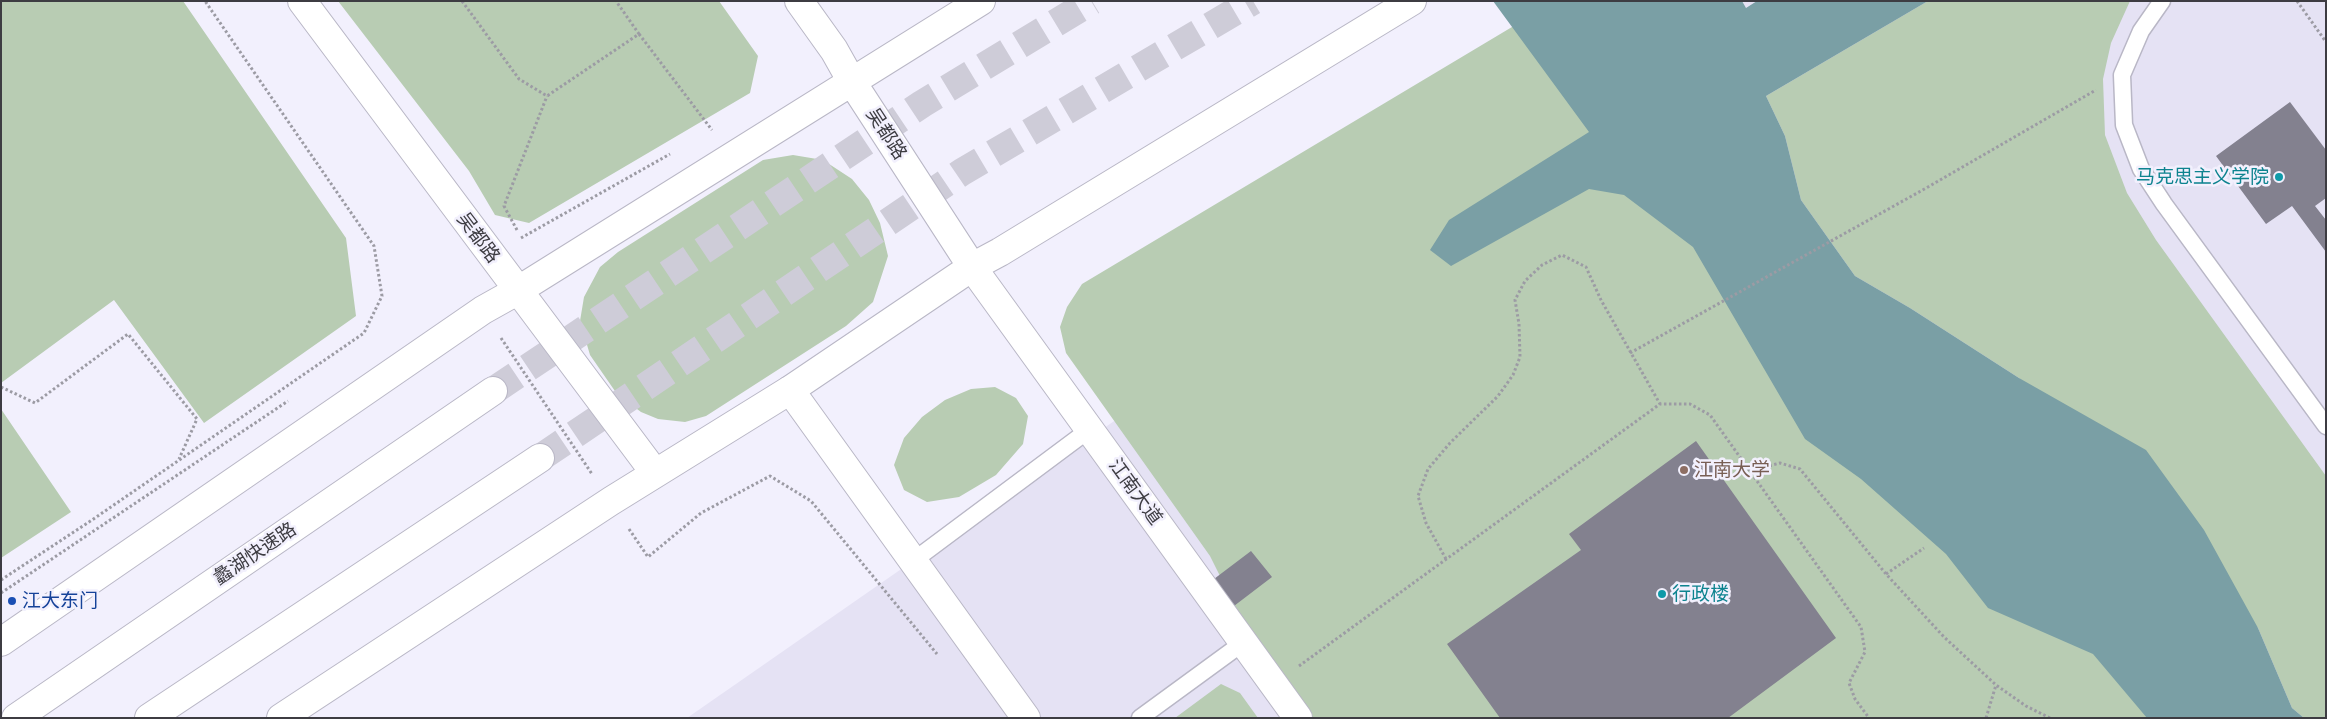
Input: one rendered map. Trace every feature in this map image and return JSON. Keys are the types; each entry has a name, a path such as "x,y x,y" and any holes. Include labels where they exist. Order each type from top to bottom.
{"main road":[{"name":"吴都路","path":"302,1 517,291 655,473"},
{"name":"吴都路","path":"799,1 834,50 852,82 972,267"},
{"path":"1,642 483,310 517,291 981,1"},
{"path":"281,718 611,501 790,390 972,267 1000,252 1403,7"},
{"name":"江南大道","path":"972,267 1298,718"},
{"path":"790,390 1026,718"},
{"name":"蠡湖快速路","path":"16,718 493,391"},
{"path":"149,718 540,458"}],"lane":[{"path":"2162,1 2141,31 2122,75 2124,125 2141,169 2164,204 2326,426"},
{"path":"913,561 1090,429"},
{"path":"1140,718 1244,642"}],"path":[{"path":"1,580 364,332 382,296 374,246 205,1"},
{"path":"462,1 520,79 547,96"},
{"path":"616,1 712,130 704,135"},
{"path":"2296,1 2326,42"},
{"path":"639,34 547,96 504,206 521,238 678,150"},
{"path":"1630,352 1928,187 2122,75"},
{"path":"1446,559 1426,523 1418,496 1428,469 1450,443 1498,396 1513,375 1520,357 1516,300 1525,281 1542,265 1562,255 1586,267 1601,300 1660,404"},
{"path":"483,310 648,557 701,513 770,476 811,501 940,657"},
{"path":"1,387 35,403 128,334 196,419 179,460"},
{"path":"1274,684 1660,404 1690,404 1710,415 1862,627 1865,652 1849,683 1855,699 1869,718"},
{"path":"1750,471 1780,463 1800,469 1886,574 1944,637 1996,685 2026,706 2050,718"},
{"path":"1886,574 1924,548"},
{"path":"1986,718 1996,685"}],"shaded area":[{"name":"江南大学","path":"1724,1 2326,1 2326,718 687,718 1399,223"}],"green space":[{"path":"1,1 183,1 346,238 356,316 204,423 114,300 1,383"},
{"path":"338,1 719,1 758,56 750,93 529,223 495,215 469,171"},
{"path":"1928,1 2130,1 2111,43 2103,79 2105,135 2127,193 2156,240 2326,476 2326,718 2304,718 2292,708 2258,628 2019,378 1910,308 1855,276 1801,200 1785,136 1766,96"},
{"path":"1517,24 2101,652 2156,718 1312,718 1238,612 1210,556 1066,353 1060,327 1067,307 1082,284"},
{"path":"793,155 823,160 852,179 869,200 880,223 888,256 873,302 846,326 706,416 685,422 658,419 641,412 617,394 590,355 580,321 584,297 600,267 618,252 763,160"},
{"path":"995,387 1016,398 1028,416 1023,444 996,475 959,497 927,502 904,490 894,465 904,438 922,417 945,400 971,389"},
{"path":"1,409 71,512 1,558"},
{"path":"1221,684 1240,693 1258,718 1175,718"}],"water":[{"path":"1493,1 1742,1 1746,8 1757,1 1928,1 1766,96 1785,136 1801,200 1855,276 1910,308 2019,378 2146,450 2204,530 2258,628 2292,708 2304,718 2147,718 2093,654 1988,608 1946,554 1861,479 1805,439 1693,247 1624,195 1589,189 1451,266 1430,250 1449,220 1589,132"}],"building":[{"name":"马克思主义学院","path":"2290,102 2326,150 2326,198 2315,206 2326,220 2326,252 2292,206 2266,224 2216,156"},
{"name":"行政楼","path":"1696,441 1836,638 1728,718 1500,718 1447,644 1581,550 1569,534"},
{"path":"1251,551 1272,577 1234,606 1214,579"}],"tunnel":[{"path":"493,391 922,104 1092,1"},
{"path":"540,458 962,172 1253,1"}],"place":[{"name":"马克思主义学院","path":"2279,177"},
{"name":"江南大学","path":"1684,470"},
{"name":"行政楼","path":"1662,594"},
{"name":"江大东门","path":"12,601"}]}
